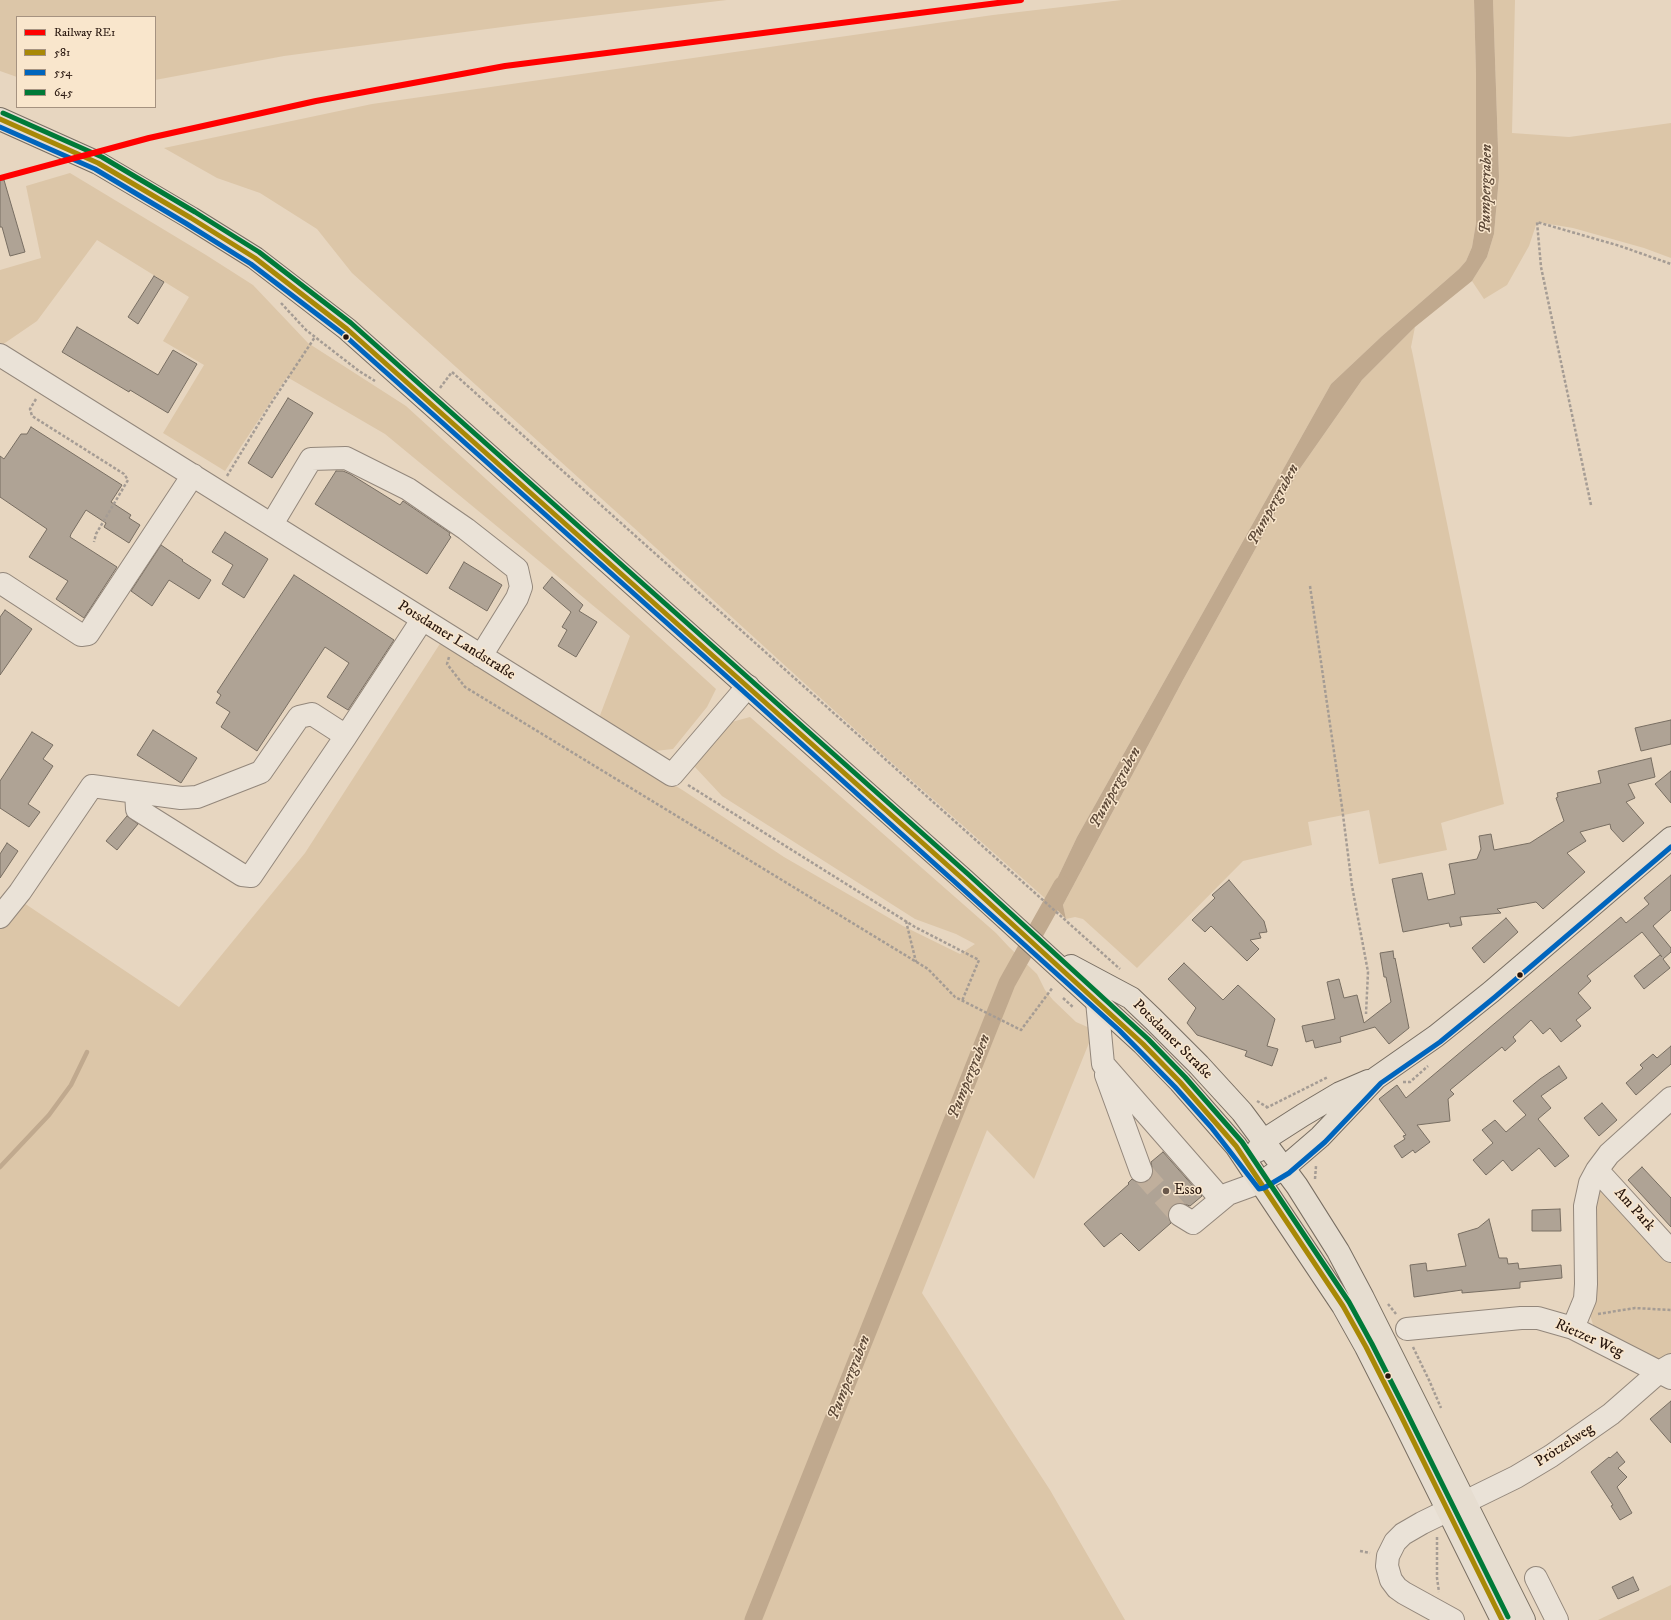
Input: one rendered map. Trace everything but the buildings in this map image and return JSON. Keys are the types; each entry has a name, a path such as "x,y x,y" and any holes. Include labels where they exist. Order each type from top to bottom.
{"main road":[{"name":"Potsdamer Straße","path":"0,119 98,163 191,218 255,258 347,329 748,686 1143,1044 1216,1122 1256,1175 1354,1326 1448,1510"},
{"path":"1376,1078 1340,1093 1264,1140 1256,1153 1256,1175 1284,1168 1320,1137 1376,1078 1436,1036 1491,992 1671,838"},
{"name":"Potsdamer Straße","path":"1042,951 1130,998 1199,1065 1242,1112 1264,1140 1310,1205 1345,1264 1400,1370 1448,1510"},
{"path":"1448,1510 1502,1620"},
{"path":"1448,1510 1524,1620"}],"street":[{"name":"Potsdamer Landstraße","path":"0,355 672,775"},
{"path":"272,524 310,459 346,458 408,489 466,529 517,569 522,587 517,598 481,656"},
{"path":"3,584 81,635 88,634 193,475"},
{"path":"136,792 137,808 242,875 251,876 346,736 422,620"},
{"path":"672,775 748,686"},
{"path":"0,917 20,892 92,786 181,798 197,797 261,772 299,717 312,714 346,736"},
{"path":"1097,1001 1103,1064 1141,1171"},
{"path":"1103,1064 1221,1199"},
{"path":"1573,1328 1584,1299 1586,1284 1585,1206 1587,1194 1597,1170 1609,1154 1671,1098"},
{"name":"Am Park","path":"1597,1170 1671,1251"},
{"path":"1180,1215 1193,1223 1221,1199 1256,1175"},
{"name":"Rietzer Weg","path":"1407,1329 1521,1318 1538,1318 1573,1328 1667,1372"},
{"name":"Prötzelweg","path":"1448,1617 1397,1588 1391,1580 1387,1566 1388,1556 1395,1542 1403,1534 1516,1477 1551,1456 1667,1372"},
{"path":"1536,1578 1557,1620"}],"path":[{"path":"1591,505 1541,267 1536,222 1620,246 1671,264"},
{"path":"218,490 270,405 315,337 359,371 378,383"},
{"path":"452,372 1068,922"},
{"path":"46,383 30,409 32,416 124,474 128,480 96,534 94,542"},
{"path":"1310,586 1352,886 1368,972 1366,1014"},
{"path":"453,639 447,664 465,687 916,962 928,970 955,997 1021,1030 1054,986"},
{"path":"672,775 906,921 979,960 962,1001"},
{"path":"906,921 916,962"},
{"path":"1573,1328 1592,1315 1635,1308 1671,1310"},
{"path":"1448,1510 1435,1528 1437,1536 1437,1578 1448,1617"}],"shaded area":[{"path":"0,0 727,0 525,24 284,56 156,80 156,16 16,16 16,77 0,71"},
{"path":"1122,0 1474,0 1476,74 1476,223 1472,247 1466,261 1459,269 1382,336 1331,384 1077,837 1047,900 882,754 352,273 317,229 260,193 217,178 164,148 372,104 993,15"},
{"path":"1493,0 1515,0 1512,133 1569,137 1671,123 1671,258 1644,248 1573,228 1537,222 1529,246 1507,285 1484,299 1472,281 1487,257 1494,234 1499,177"},
{"path":"70,173 253,285 308,343 406,406 716,689 707,707 673,749 655,751 599,718 630,636 385,434 287,377 225,471 163,433 204,365 163,341 189,297 97,240 37,321 2,345 0,344 0,270 41,258 26,186"},
{"path":"1415,327 1411,347 1504,804 1441,823 1447,850 1379,864 1369,810 1308,822 1312,845 1243,861 1137,968 1083,919 1075,917 1066,919 1063,905 1183,680 1299,470 1362,380"},
{"path":"443,639 684,791 784,857 903,926 960,954 975,944 956,934 915,919 722,796 694,766 728,723 750,717 996,933 1037,974 1045,990 1053,1000 1076,1022 1092,1029 1093,1033 1034,1179 987,1130 922,1293 1050,1490 1125,1620 0,1620 0,926 21,901 179,1007 305,853"},
{"path":"1596,1184 1671,1257 1671,1358 1652,1360 1594,1328 1590,1315"},
{"path":"1671,1585 1671,1620 1598,1620"}],"water":[{"path":"1474,0 1493,0 1499,177 1494,234 1487,257 1472,281 1415,327 1362,380 1299,470 1183,680 1063,905 1066,919 1047,900 1077,837 1331,384 1466,261 1472,247 1476,223 1476,74"}],"waterway":[{"name":"Pumpergraben","path":"753,1620 1007,983 1062,885"},
{"path":"0,1167 49,1115 71,1085 87,1052"}],"tunnel":[{"path":"1141,1171 1180,1215"}],"rail line":[{"name":"RE1","path":"0,178 149,138 316,101 505,66 1021,0"}],"transit line":[{"name":"645","path":"3,113 102,157 195,212 259,252 351,323 969,875 1148,1039 1185,1077 1242,1142 1349,1302 1406,1411 1508,1617"},
{"name":"581","path":"0,119 98,163 191,218 255,258 347,329 964,880 1143,1044 1180,1082 1236,1146 1343,1306 1366,1347 1400,1414 1502,1620"},
{"name":"554","path":"0,127 95,169 187,224 251,264 343,334 743,691 1119,1030 1175,1087 1211,1127 1259,1189 1264,1188 1289,1173 1325,1142 1381,1083 1440,1042 1671,847"}],"place":[{"name":"Esso","path":"1166,1191"}]}
